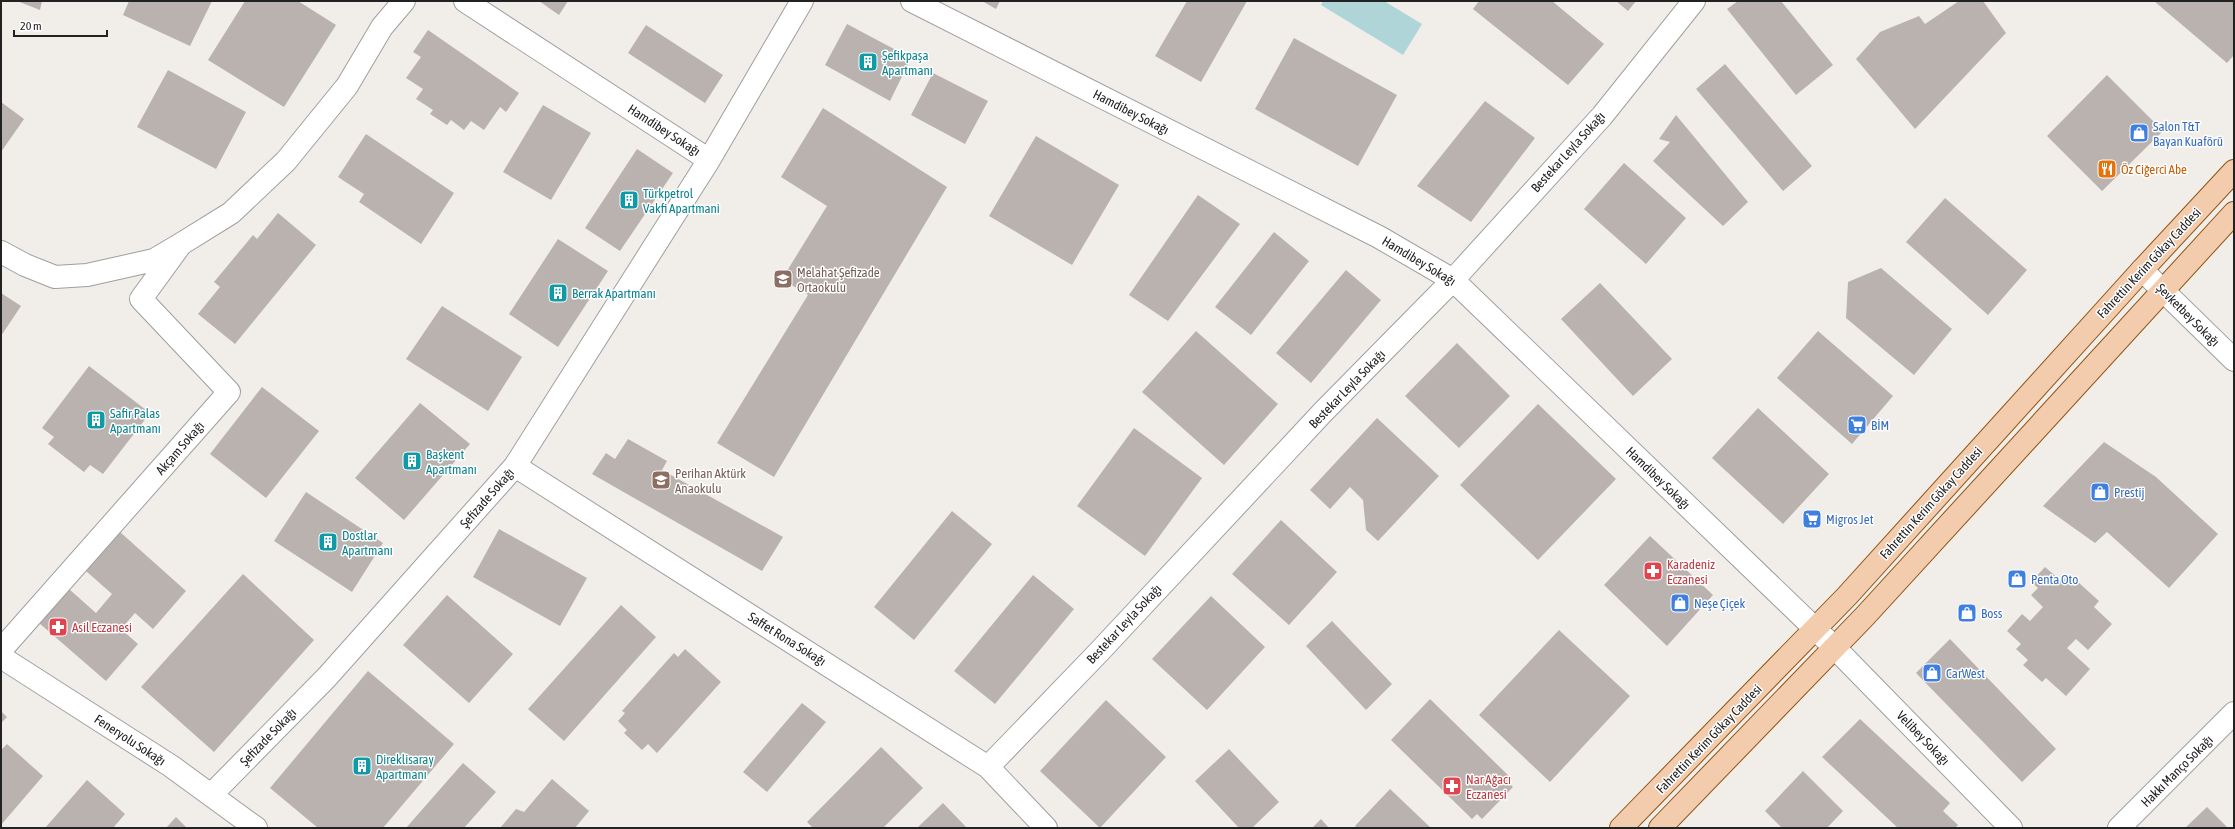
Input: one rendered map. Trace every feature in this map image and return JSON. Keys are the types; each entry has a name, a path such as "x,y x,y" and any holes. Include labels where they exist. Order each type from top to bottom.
{"main road":[{"name":"Fahrettin Kerim Gökay Caddesi","path":"1621,828 1816,629 2142,270 2234,171"},
{"name":"Fahrettin Kerim Gökay Caddesi","path":"1660,828 1835,648 2234,213"}],"street":[{"path":"1,252 26,265 55,277 87,275 154,260 231,213 286,161 347,86 382,27 404,1"},
{"name":"Hamdibey Sokağı","path":"465,1 709,160 802,1"},
{"name":"Hamdibey Sokağı","path":"912,1 1379,237 1454,280 1835,648"},
{"name":"Bestekar Leyla Sokağı","path":"988,767 1104,647 1323,412 1454,280 1602,116 1694,1"},
{"name":"Şefizade Sokağı","path":"211,795 327,677 515,466 709,160"},
{"name":"Akçam Sokağı","path":"1,650 229,392 141,299 181,244"},
{"name":"Şevketbey Sokağı","path":"2142,270 2234,360"},
{"name":"Saffet Rona Sokağı","path":"515,466 988,767 1046,828"},
{"name":"Velibey Sokağı","path":"1835,648 2012,828"},
{"name":"Feneryolu Sokağı","path":"1,657 171,766 256,828"},
{"name":"Hakkı Manço Sokağı","path":"2119,828 2234,713"}],"water":[{"path":"1323,1 1384,1 1422,24 1403,55 1321,5"}],"building":[{"path":"17,1 42,1 40,10"},
{"path":"129,1 212,1 190,46 123,15"},
{"path":"245,1 298,1 336,25 284,107 208,60"},
{"path":"539,1 568,1 559,15"},
{"path":"982,1 1000,1 996,9"},
{"path":"1187,1 1247,1 1201,82 1155,56"},
{"path":"1479,1 1552,1 1604,44 1568,85 1473,9"},
{"path":"1616,1 1636,1 1628,11"},
{"path":"1738,1 1781,1 1833,65 1796,95 1727,9"},
{"path":"1959,1 1983,1 2006,33 1915,129 1856,59 1880,32 1919,16 1925,24"},
{"path":"2154,1 2234,1 2234,55 2227,63"},
{"name":"Şefikpaşa Apartmanı","path":"847,24 911,58 890,101 825,65"},
{"path":"646,25 723,75 705,103 628,53"},
{"path":"428,30 519,93 506,112 500,107 484,130 471,121 464,130 451,120 447,125 430,114 433,110 416,99 423,89 406,78 421,57 413,52"},
{"path":"1294,38 1397,95 1358,166 1255,109"},
{"path":"1725,64 1812,166 1783,191 1696,89"},
{"path":"168,70 246,112 216,169 137,127"},
{"path":"933,73 988,101 965,144 911,115"},
{"path":"2107,75 2163,131 2102,191 2047,136"},
{"path":"1485,101 1535,138 1471,222 1417,186"},
{"path":"1,102 24,119 1,152"},
{"path":"543,105 591,133 551,200 503,172"},
{"path":"823,108 947,187 774,477 717,443 808,295 782,279 827,206 781,177"},
{"path":"1676,115 1748,202 1723,226 1653,161 1670,142 1659,139"},
{"path":"366,134 454,193 421,244 359,202 364,194 338,177"},
{"path":"1036,136 1119,185 1072,265 989,216"},
{"name":"Türkpetrol Vakfi Apartmani","path":"637,149 673,173 620,251 585,228"},
{"path":"1624,163 1686,218 1646,264 1584,209"},
{"path":"1198,195 1240,224 1168,321 1129,295"},
{"path":"1945,198 2027,270 1988,315 1906,242"},
{"path":"278,213 316,245 235,344 198,314 220,287 214,282 253,235 257,239"},
{"path":"1274,232 1309,261 1251,335 1215,307"},
{"name":"Berrak Apartmanı","path":"558,239 608,271 558,347 509,314"},
{"path":"1881,268 1952,329 1914,375 1846,318 1848,282"},
{"path":"1346,270 1381,300 1311,383 1276,353"},
{"path":"1600,283 1672,359 1633,396 1561,319"},
{"path":"1,293 21,306 1,336"},
{"path":"442,306 522,357 488,411 406,359"},
{"path":"1196,331 1278,404 1224,465 1142,392"},
{"path":"1818,331 1893,396 1852,444 1777,378"},
{"path":"1457,343 1510,396 1459,448 1405,396"},
{"name":"Safir Palas Apartmanı","path":"89,366 150,413 103,474 90,465 84,472 48,444 54,437 42,428"},
{"path":"262,387 319,431 266,498 210,454"},
{"name":"Başkent Apartmanı","path":"420,403 470,444 404,520 355,478"},
{"path":"1538,404 1616,479 1538,560 1460,485"},
{"path":"1758,408 1829,474 1783,524 1712,458"},
{"path":"1377,418 1439,476 1378,541 1366,530 1363,500 1350,487 1330,509 1310,490"},
{"path":"1134,428 1202,478 1145,556 1077,506"},
{"path":"628,439 667,461 662,470 783,537 762,571 592,474 606,453 615,459"},
{"path":"2104,442 2156,477 2218,534 2169,588 2107,532 2095,543 2043,506"},
{"name":"Dostlar Apartmanı","path":"306,492 383,543 352,592 274,541"},
{"path":"952,511 992,544 914,640 874,607"},
{"path":"1281,520 1337,572 1289,625 1232,574"},
{"path":"499,529 587,578 560,626 473,577"},
{"path":"120,532 186,591 153,629 135,613 121,629 138,644 106,681 39,623 69,589 96,613 112,594 86,571"},
{"path":"1650,536 1713,595 1667,646 1604,585"},
{"path":"2045,567 2060,580 2063,577 2074,586 2078,582 2099,601 2094,607 2112,624 2088,650 2076,639 2067,648 2090,669 2066,696 2046,678 2042,682 2023,665 2028,660 2016,649 2021,644 2007,631 2022,614 2030,621 2043,607 2031,595 2038,588 2031,582"},
{"path":"243,574 314,640 214,752 141,687"},
{"path":"1033,575 1074,609 995,704 954,671"},
{"path":"447,595 513,654 469,703 403,645"},
{"path":"1211,596 1265,647 1207,710 1152,659"},
{"path":"621,605 656,637 564,741 528,709"},
{"path":"1332,621 1392,684 1366,710 1306,646"},
{"path":"1559,630 1630,696 1550,782 1479,715"},
{"path":"1950,639 2056,749 2022,782 1916,673"},
{"path":"685,649 721,682 657,753 648,744 642,750 624,733 627,730 618,721 625,713 622,711 674,653 678,657"},
{"name":"Direklisaray Apartmanı","path":"368,671 454,744 383,828 318,828 270,788"},
{"path":"1430,699 1512,779 1508,782 1513,787 1482,819 1477,814 1472,819 1391,740"},
{"path":"1106,700 1166,757 1100,828 1040,771"},
{"path":"802,703 826,722 767,792 743,772"},
{"path":"1,711 7,717 1,723"},
{"path":"1860,719 1950,803 1943,811 1958,825 1955,828 1898,828 1822,757"},
{"path":"7,744 43,776 1,825 1,750"},
{"path":"881,747 923,788 883,828 813,828 807,822"},
{"path":"1229,749 1279,802 1252,828 1239,828 1195,781"},
{"path":"463,763 496,792 464,828 406,828"},
{"path":"1803,771 1843,811 1827,828 1782,828 1765,811"},
{"path":"552,779 589,811 575,828 500,828 516,809 524,812"},
{"path":"87,780 125,814 113,828 45,828"},
{"path":"1390,789 1431,828 1357,828 1355,826"},
{"path":"943,803 967,828 917,828"},
{"path":"2207,807 2228,828 2185,828"},
{"path":"176,817 187,828 166,828"},
{"path":"1321,819 1329,828 1312,828"}],"place":[{"name":"Şefikpaşa Apartmanı","path":"868,62"},
{"name":"Salon T&T Bayan Kuaförü","path":"2139,133"},
{"name":"Öz Ciğerci Abe","path":"2107,169"},
{"name":"Türkpetrol Vakfi Apartmani","path":"629,200"},
{"name":"Melahat Şefizade Ortaokulu","path":"783,279"},
{"name":"Berrak Apartmanı","path":"558,293"},
{"name":"Safir Palas Apartmanı","path":"96,420"},
{"name":"BİM","path":"1857,425"},
{"name":"Başkent Apartmanı","path":"412,461"},
{"name":"Perihan Aktürk Anaokulu","path":"661,480"},
{"name":"Prestij","path":"2100,492"},
{"name":"Migros Jet","path":"1812,519"},
{"name":"Dostlar Apartmanı","path":"328,542"},
{"name":"Karadeniz Eczanesi","path":"1653,571"},
{"name":"Penta Oto","path":"2017,579"},
{"name":"Neşe Çiçek","path":"1680,603"},
{"name":"Boss","path":"1967,613"},
{"name":"Asil Eczanesi","path":"58,627"},
{"name":"CarWest","path":"1932,673"},
{"name":"Direklisaray Apartmanı","path":"362,766"},
{"name":"Nar Ağacı Eczanesi","path":"1452,786"}]}
